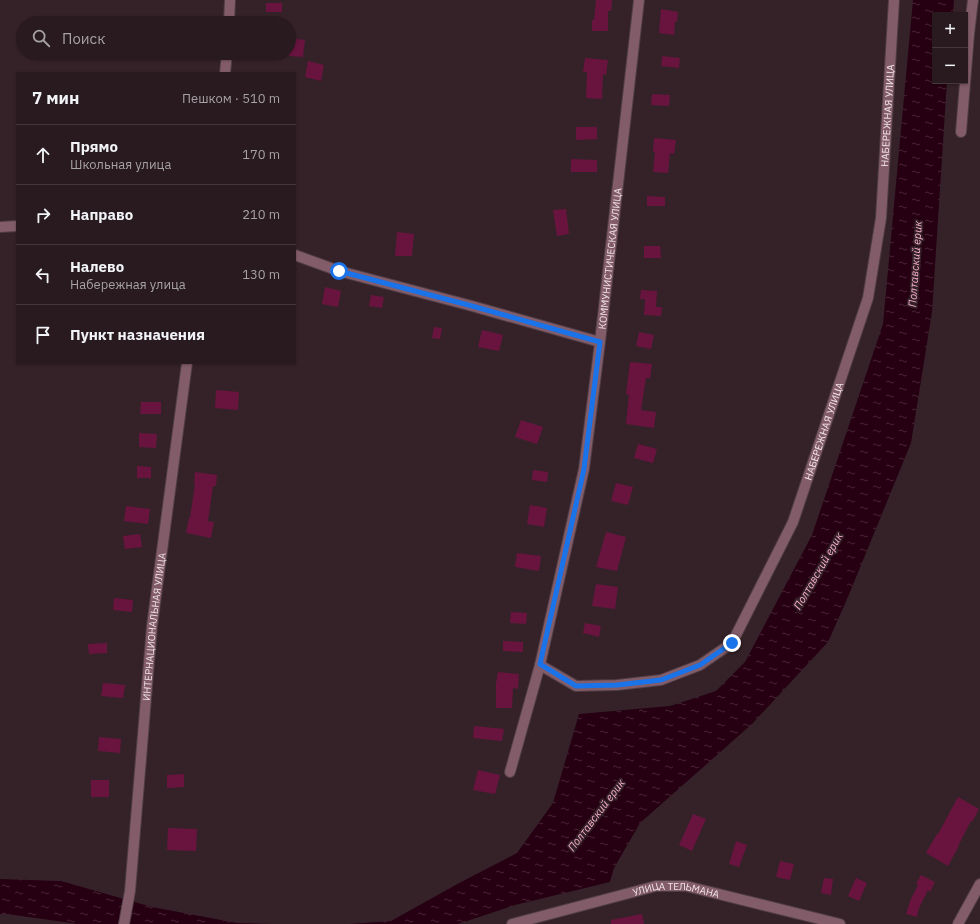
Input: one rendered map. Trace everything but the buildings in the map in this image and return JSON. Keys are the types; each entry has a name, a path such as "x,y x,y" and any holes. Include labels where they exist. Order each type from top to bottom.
{"street":[{"path":"229,16 230,0"},
{"name":"КОММУНИСТИЧЕСКАЯ УЛИЦА","path":"510,772 540,664 584,469 639,0"},
{"name":"НАБЕРЕЖНАЯ УЛИЦА","path":"540,664 576,686 617,685 661,680 700,665 732,643 793,522 868,298 881,218 894,0"},
{"path":"961,132 973,0"},
{"path":"225,72 226,60"},
{"path":"0,227 16,226"},
{"path":"296,255 339,271 600,342"},
{"name":"ИНТЕРНАЦИОНАЛЬНАЯ УЛИЦА","path":"124,924 130,891 152,626 186,364"},
{"path":"958,924 980,884"},
{"name":"УЛИЦА ТЕЛЬМАНА","path":"512,924 656,886 686,886 840,924"}],"water":[{"name":"Полтавский ерик","path":"913,0 954,0 953,12 932,12 932,84 947,84 932,312 911,443 828,642 752,724 640,823 614,868 610,882 515,905 458,924 349,924 391,921 517,853 553,803 579,714 670,706 716,691 745,662 812,535 883,324"},
{"path":"0,879 61,881 152,907 237,923 272,924 78,924 0,914"}],"route":[{"path":"339,271 600,342 584,469 540,664 576,686 617,685 661,680 700,665 732,643"}]}
